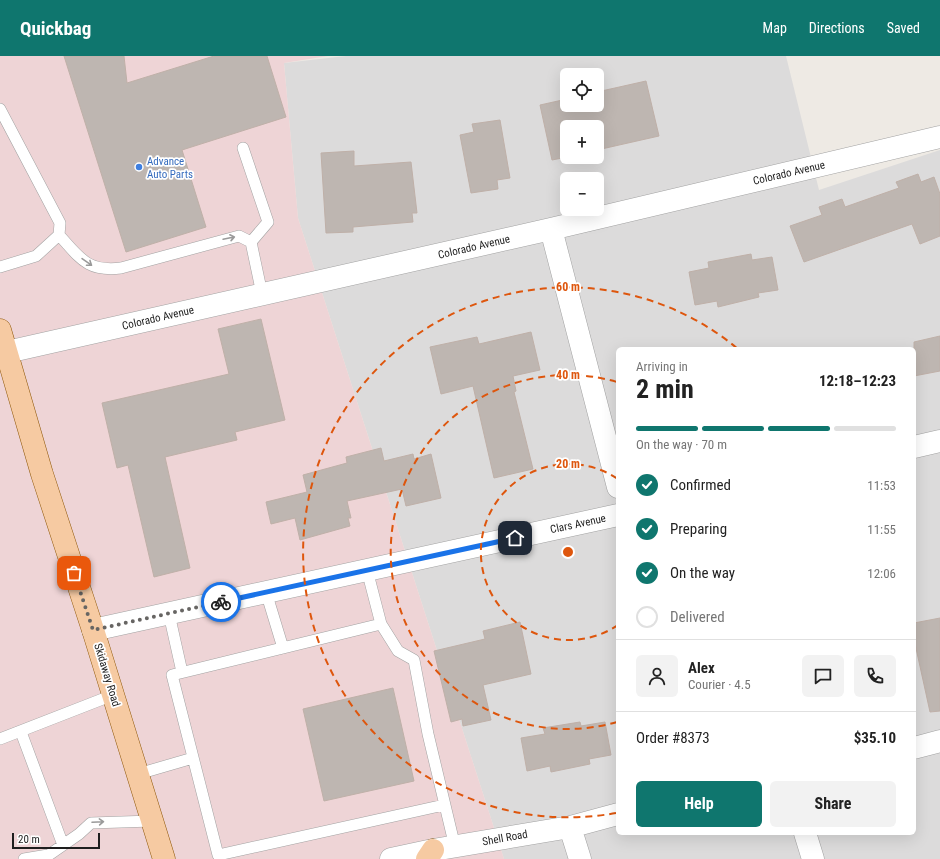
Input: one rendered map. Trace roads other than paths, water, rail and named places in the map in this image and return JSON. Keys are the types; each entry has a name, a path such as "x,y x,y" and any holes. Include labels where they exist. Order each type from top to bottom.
{"main road":[{"name":"Skidaway Road","path":"0,330 42,474 93,630 164,859"}],"street":[{"name":"Colorado Avenue","path":"7,352 551,229 940,137"},
{"path":"551,229 616,479"},
{"path":"916,447 940,441"},
{"name":"Clars Avenue","path":"93,630 616,515"},
{"path":"916,747 940,741"},
{"name":"Shell Road","path":"391,859 430,855 455,847 570,827 616,815"},
{"path":"570,827 580,859"},
{"path":"806,835 813,859"}],"lane":[{"path":"0,109 51,203 60,223 59,235 36,256 0,267"},
{"path":"243,148 268,222 251,242"},
{"path":"59,235 88,264 104,270 121,268 239,236 251,242"},
{"path":"251,242 262,294"},
{"path":"367,570 381,624 398,651 414,660 428,734 455,847"},
{"path":"266,592 283,648"},
{"path":"169,614 182,672"},
{"path":"381,624 172,674 218,854 444,806"},
{"path":"0,740 113,696"},
{"path":"20,732 63,845"},
{"path":"138,774 194,758"},
{"path":"24,859 46,857 79,834 91,823 152,821"}],"place":[{"name":"Advance Auto Parts","path":"139,167"}]}
